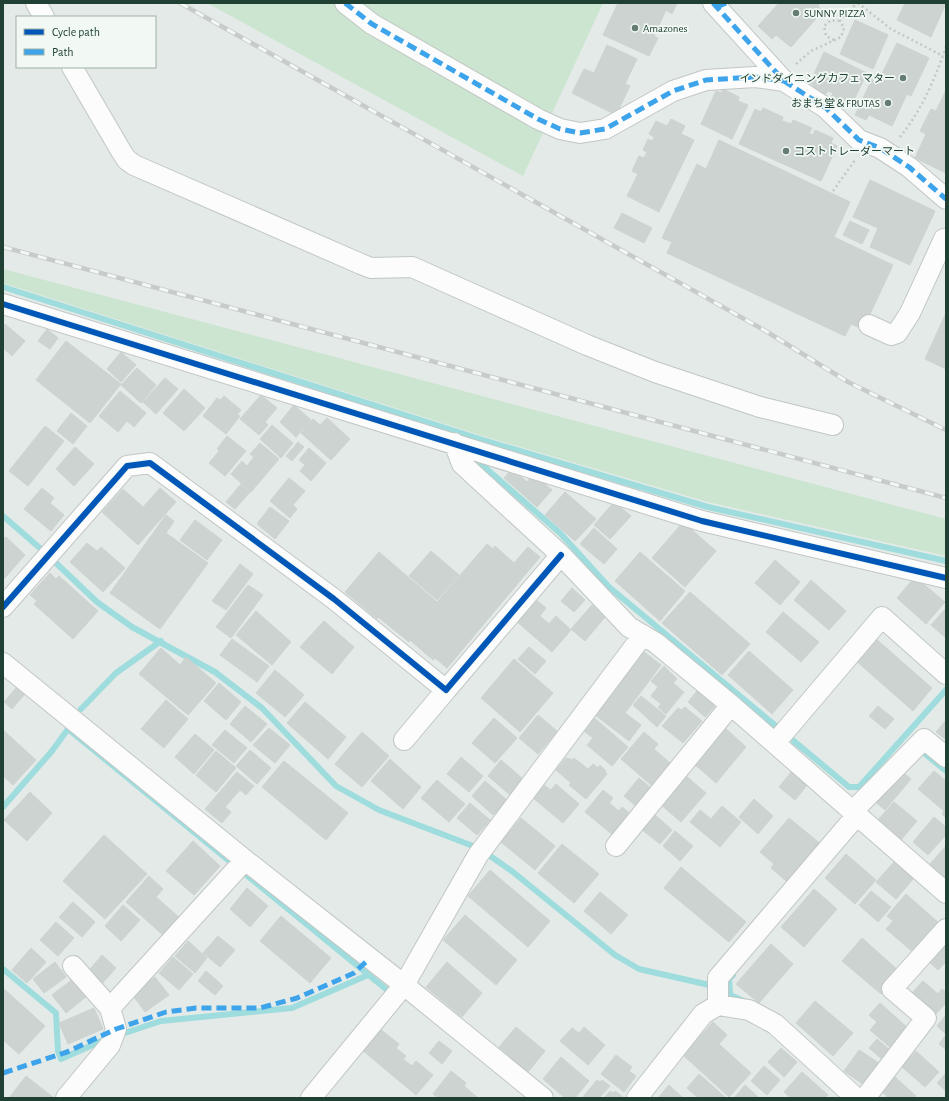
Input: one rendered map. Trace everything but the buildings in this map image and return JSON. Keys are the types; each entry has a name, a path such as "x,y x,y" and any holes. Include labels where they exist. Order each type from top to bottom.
{"street":[{"path":"36,3 43,16"},
{"path":"345,3 372,24 538,119 560,129 580,133 605,129 672,91 706,80 755,78 784,81"},
{"path":"719,4 784,81 826,108 845,128 864,142 887,153 909,167 946,199"},
{"path":"73,68 121,151 127,160 134,165 371,268 412,267 587,345 655,372 760,407 833,425"},
{"path":"869,325 891,335 897,333 910,313 944,239"},
{"path":"3,304 702,521 946,578"},
{"path":"454,443 462,464 561,555 629,628 656,643 731,705 781,736 855,813 946,893"},
{"path":"3,607 127,466 150,463 334,599 446,690"},
{"path":"404,740 561,555"},
{"path":"781,736 882,618 946,674"},
{"path":"312,1098 404,985 478,855 643,635"},
{"path":"3,662 240,866 404,985 543,1098"},
{"path":"616,846 731,705"},
{"path":"637,1098 703,1014 855,813 924,739 946,757"},
{"path":"110,1008 240,866"},
{"path":"718,993 775,1024 863,1097 926,1018 892,989 946,929"},
{"path":"66,1098 110,1045 116,1029 110,1008 73,966"}],"path":[{"path":"840,21 857,3 891,29 943,56"},
{"path":"836,39 831,39 826,36 824,26 831,20 840,21"},
{"path":"784,81 796,63 811,51 841,37 844,31 840,21"},
{"path":"887,153 919,109 946,47"},
{"path":"833,191 853,164 864,142"}],"green space":[{"path":"207,3 603,3 523,176"},
{"path":"3,269 946,519 946,556 708,502 483,436 3,283"}],"waterway":[{"path":"3,287 483,440 708,507 946,561"},
{"path":"481,464 560,533 609,587 849,787 859,787 946,690"},
{"path":"3,516 41,549"},
{"path":"56,563 97,602 132,627 215,672 262,708 336,786 379,810 473,846"},
{"path":"81,709 116,673 161,641"},
{"path":"3,807 52,751 68,729 387,990"},
{"path":"918,748 946,771"},
{"path":"486,853 513,872 615,955 639,969 705,984 746,1002"},
{"path":"3,969 56,1013 58,1051 61,1059 106,1039"},
{"path":"119,1035 161,1021 292,1008 368,975"},
{"path":"730,994 729,979 733,975"}],"railway":[{"path":"180,3 764,330 848,382 946,430"},
{"path":"3,247 946,498"}],"marked path":[{"path":"345,3 372,24 538,119 560,129 580,133 605,129 673,91 706,80 755,77 784,81"},
{"path":"713,3 784,81 826,108 859,140 880,148 909,167 946,199"},
{"path":"717,7 726,3"},
{"path":"3,1073 67,1052 116,1029 166,1012 196,1008 260,1008 297,998 354,973 369,959"}],"cycle path":[{"path":"3,304 702,521 946,578"},
{"path":"3,607 127,466 150,463 334,599 446,690 561,555"}],"place":[{"name":"SUNNY PIZZA","path":"796,13"},
{"name":"Amazones","path":"635,28"},
{"name":"インドダイニングカフェ マター","path":"903,78"},
{"name":"おまち堂＆FRUTAS","path":"888,103"},
{"name":"コストトレーダーマート","path":"786,151"}]}
